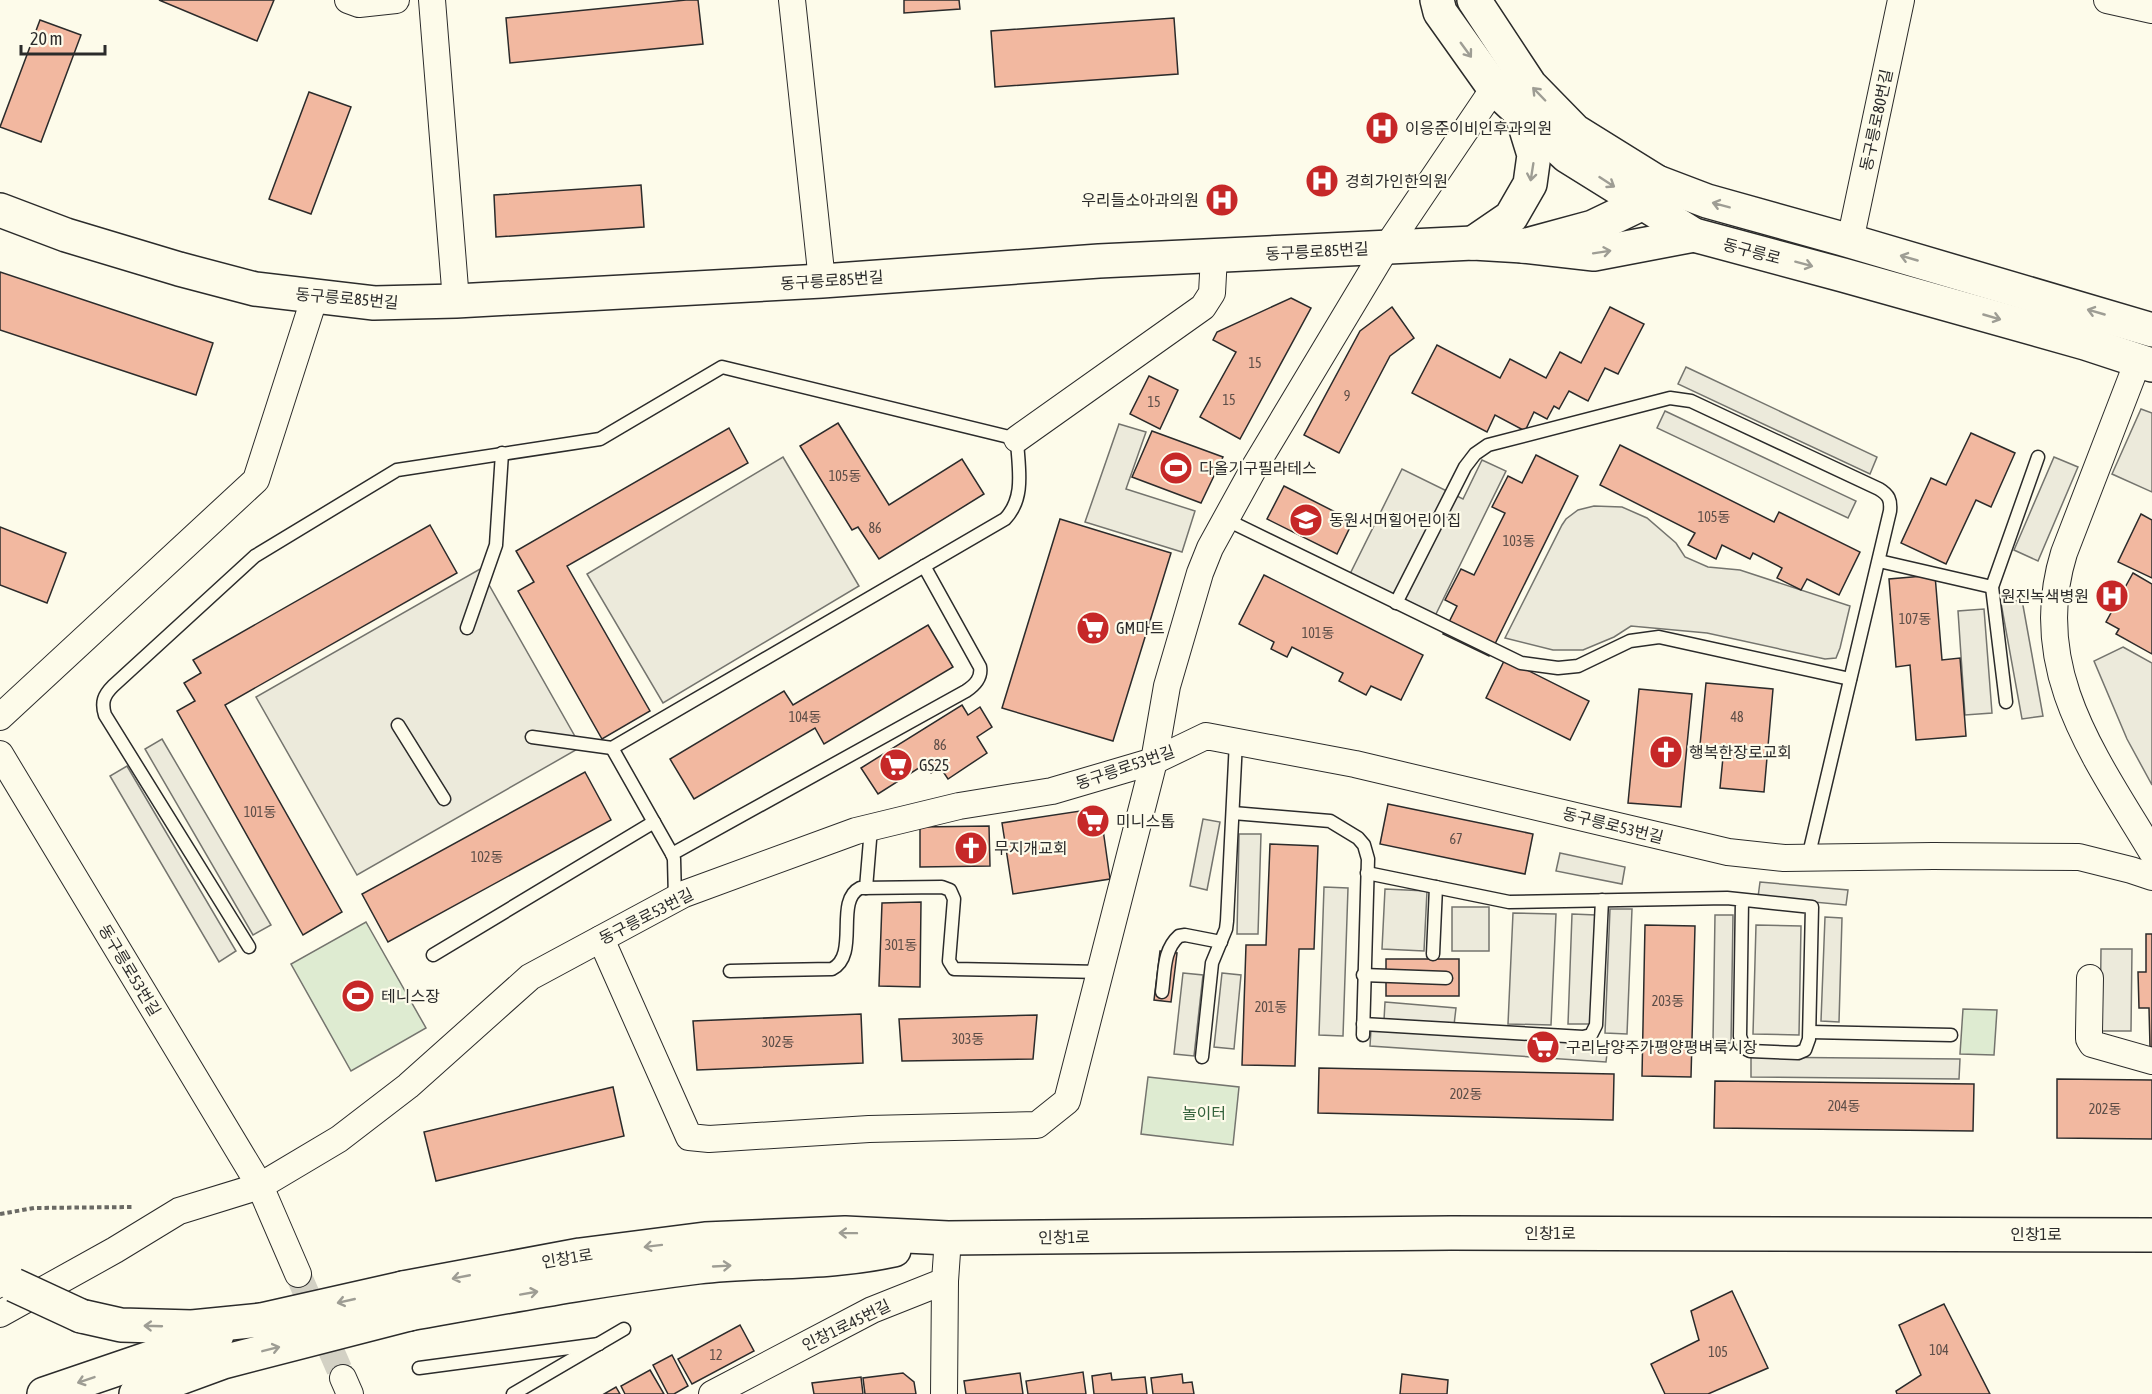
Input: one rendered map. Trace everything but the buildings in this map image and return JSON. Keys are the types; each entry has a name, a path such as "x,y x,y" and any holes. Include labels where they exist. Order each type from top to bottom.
{"main road":[{"name":"동구릉로","path":"1437,0 1440,12 1494,88 1567,156 1649,193 1707,201 2152,330"},
{"name":"동구릉로","path":"1474,0 1530,85 1575,131 1649,193 1694,235 1878,284 2085,343 2145,363"},
{"path":"1473,243 1511,217 1530,184 1534,155 1522,116"},
{"name":"동구릉로85번길","path":"0,210 66,235 255,289 375,303 456,302 822,281 1099,261 1473,243 1523,246 1593,227 1649,193"},
{"path":"1523,246 1594,254 1694,235"},
{"name":"인창1로","path":"406,1301 580,1255 705,1239 845,1233 948,1238 1451,1233 2152,1234"},
{"path":"7,1280 81,1316 121,1325 180,1327 261,1320 406,1301"},
{"path":"136,1394 406,1301"},
{"path":"44,1394 261,1320"},
{"path":"159,1394 224,1362"}],"street":[{"path":"348,0 359,4 396,0"},
{"path":"432,0 456,302"},
{"path":"792,0 822,281"},
{"name":"동구릉로80번길","path":"1850,241 1901,0"},
{"path":"2107,0 2152,10"},
{"path":"601,939 689,1137 709,1139 869,1129 1037,1125 1067,1101 1154,761 1167,686 1200,573 1210,548 1254,468 1386,248 1494,88"},
{"path":"1017,439 1203,307 1212,293 1214,256"},
{"path":"0,717 256,480 315,296"},
{"path":"2145,363 2064,553 2056,578 2053,622 2058,663 2076,721 2089,747 2152,852"},
{"name":"동구릉로53번길","path":"260,1186 348,1132 408,1086 530,977 675,899 845,835 959,806 1052,791 1154,761 1206,736 1355,764 1728,852 1784,858 2079,857 2152,877"},
{"name":"동구릉로53번길","path":"0,754 260,1186 298,1274"},
{"path":"2090,978 2089,1039 2092,1044 2152,1061"},
{"path":"0,1314 178,1211 260,1186"},
{"path":"944,1394 945,1281 948,1238"},
{"name":"인창1로45번길","path":"712,1394 872,1310 945,1281"}],"lane":[{"path":"249,947 105,715 102,706 113,686 255,556 397,470 600,439 722,367 1017,439 1019,497 1011,513 1005,519 612,748 532,737"},
{"path":"1396,603 1465,466 1475,454 1488,445 1670,398 1690,401 1886,494 1891,500 1890,511 1808,858"},
{"path":"467,628 496,545 502,453"},
{"path":"2006,702 1992,588 2038,457"},
{"path":"1225,519 1521,663 1558,668 1578,666 1630,641 1659,637 1850,679"},
{"path":"1878,561 1992,588"},
{"path":"672,854 973,687 981,674 980,667 924,566"},
{"path":"398,725 444,799"},
{"path":"1202,1057 1212,963 1227,921 1236,741"},
{"path":"612,748 672,854 675,899"},
{"path":"1233,813 1330,821 1358,838 1364,845 1368,859 1363,1029 1583,1037 1591,1035 1596,1025 1602,900"},
{"path":"433,955 654,822"},
{"path":"866,888 870,828"},
{"path":"1367,873 1509,902 1727,898 1812,907 1810,1032 1808,1046 1798,1053 1750,1051 1744,1048 1740,1036 1742,900"},
{"path":"730,971 832,969 838,966 845,952 851,895 860,888 942,887 950,890 954,899 949,961 954,969 1101,972"},
{"path":"1433,954 1436,887"},
{"path":"1162,992 1166,956 1179,936 1185,935 1221,942"},
{"path":"1364,975 1446,978"},
{"path":"1810,1032 1951,1035"},
{"path":"513,1394 624,1329"},
{"path":"418,1368 599,1344"}],"path":[{"path":"0,1214 34,1208 131,1207 178,1211"}],"green space":[{"name":"테니스장","path":"366,922 426,1028 351,1071 291,964"},
{"path":"1963,1009 1997,1010 1994,1055 1960,1054"},
{"name":"놀이터","path":"1148,1077 1239,1087 1233,1145 1141,1134"}],"shaded area":[{"path":"1686,367 1877,457 1870,474 1678,384"},
{"path":"2141,409 2152,413 2152,492 2112,474"},
{"path":"1665,411 1856,501 1848,518 1657,428"},
{"path":"1119,424 1146,432 1126,489 1195,511 1182,552 1085,522"},
{"path":"783,457 859,586 663,703 587,574"},
{"path":"2054,457 2078,467 2038,561 2014,550"},
{"path":"1482,460 1506,471 1435,616 1350,574 1402,469 1463,499"},
{"path":"1594,506 1622,507 1647,518 1676,543 1685,557 1708,567 1740,570 1850,606 1836,658 1825,659 1707,633 1631,626 1614,637 1583,650 1553,650 1505,638 1566,519 1578,510"},
{"path":"480,569 581,747 357,875 256,697"},
{"path":"2022,600 2043,716 2022,719 2001,603"},
{"path":"1984,609 1992,713 1965,715 1958,611"},
{"path":"2123,647 2152,663 2152,785 2127,739 2094,661"},
{"path":"162,739 271,925 253,935 145,749"},
{"path":"127,766 236,951 219,962 110,776"},
{"path":"1203,819 1220,822 1207,890 1190,886"},
{"path":"1239,834 1261,834 1258,934 1237,934"},
{"path":"1560,853 1625,867 1622,884 1556,871"},
{"path":"1760,882 1848,890 1846,905 1758,897"},
{"path":"1324,887 1348,888 1343,1036 1319,1035"},
{"path":"1385,889 1427,891 1424,951 1382,949"},
{"path":"1452,907 1489,907 1489,951 1452,951"},
{"path":"1610,909 1632,909 1627,1034 1605,1033"},
{"path":"1513,913 1556,914 1551,1025 1508,1024"},
{"path":"1572,914 1596,915 1592,1024 1568,1024"},
{"path":"1715,915 1733,915 1731,1043 1713,1042"},
{"path":"1825,917 1842,918 1839,1022 1821,1021"},
{"path":"1756,925 1801,926 1799,1035 1753,1034"},
{"path":"2101,949 2132,949 2131,1031 2100,1031"},
{"path":"1183,973 1203,975 1194,1056 1174,1054"},
{"path":"1222,973 1241,975 1234,1049 1214,1047"},
{"path":"1385,1002 1456,1008 1454,1025 1384,1020"},
{"path":"1371,1029 1608,1045 1606,1062 1370,1046"},
{"path":"1751,1057 1960,1059 1959,1079 1751,1077"}],"tunnel":[{"path":"298,1274 343,1378"}],"place":[{"name":"이응준이비인후과의원","path":"1382,128"},
{"name":"경희가인한의원","path":"1322,181"},
{"name":"우리들소아과의원","path":"1222,200"},
{"name":"다올기구필라테스","path":"1176,468"},
{"name":"동원서머힐어린이집","path":"1306,520"},
{"name":"원진녹색병원","path":"2112,596"},
{"name":"GM마트","path":"1093,628"},
{"name":"행복한장로교회","path":"1666,752"},
{"name":"GS25","path":"896,765"},
{"name":"미니스톱","path":"1093,821"},
{"name":"무지개교회","path":"971,848"},
{"name":"테니스장","path":"358,996"},
{"name":"구리남양주가평양평벼룩시장","path":"1543,1047"}]}
